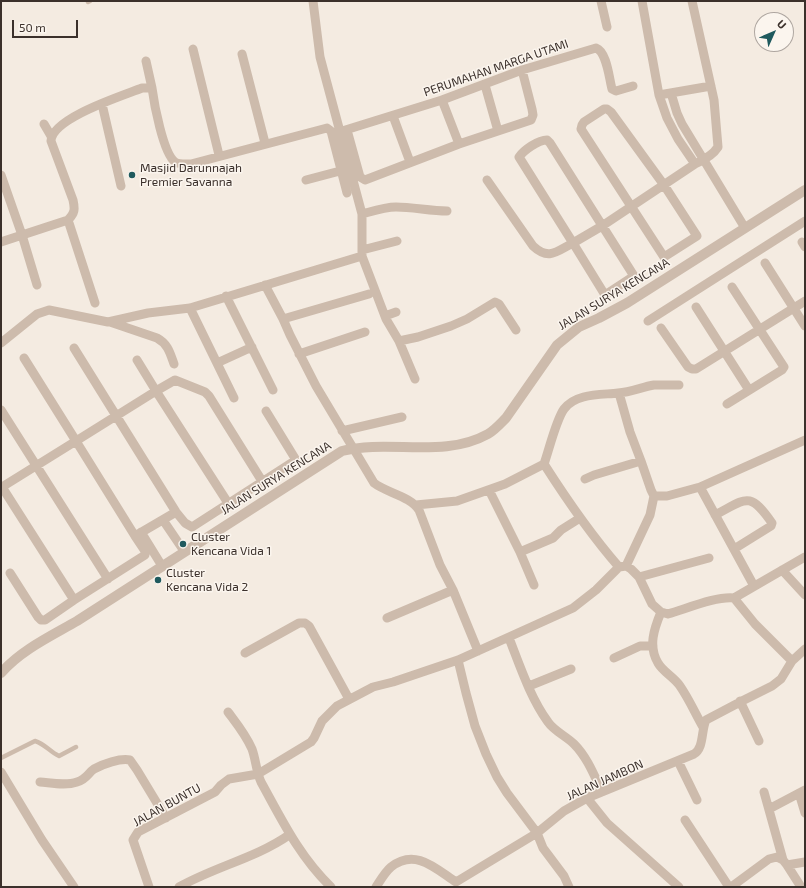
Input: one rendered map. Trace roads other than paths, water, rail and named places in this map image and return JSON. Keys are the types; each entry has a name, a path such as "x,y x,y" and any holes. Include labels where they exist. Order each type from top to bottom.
{"street":[{"path":"313,1 320,57 343,131 360,177 365,180 459,144 530,120 533,115 522,70"},
{"path":"601,1 607,27"},
{"path":"642,1 659,95 667,118 678,139 699,162 745,228"},
{"path":"487,180 533,246 544,254 552,254 602,226 715,151 718,146 714,100 692,1"},
{"name":"PERUMAHAN MARGA UTAMI","path":"343,131 442,100 522,70 596,48 600,50 604,56 612,89 616,91 633,86"},
{"path":"193,49 219,155"},
{"path":"242,54 265,143"},
{"path":"146,61 162,136 171,156 176,162 191,164 219,155 327,128 331,131 346,193"},
{"path":"485,85 498,131"},
{"path":"659,95 711,86"},
{"path":"51,136 71,117 142,88 152,88"},
{"path":"670,93 677,114 699,162"},
{"path":"442,100 459,144"},
{"path":"102,104 121,186"},
{"path":"604,109 607,109 611,112 664,185 697,236 664,258 632,206 581,129 582,125 604,109"},
{"path":"394,116 410,162"},
{"path":"1,242 68,220 73,214 75,208 73,200 51,141 51,136 44,124"},
{"path":"343,131 362,214 362,253 385,316 399,341 415,379"},
{"path":"543,140 547,140 550,143 634,276 605,295 573,243 519,157 522,153 543,140"},
{"path":"306,180 340,171"},
{"path":"1,175 22,235 37,285"},
{"name":"JALAN SURYA KENCANA","path":"1,673 40,642 76,621 342,451 370,447 448,447 466,444 488,434 496,429 506,418 556,345 571,332 627,303 805,190"},
{"path":"362,214 387,207 447,211"},
{"path":"68,220 95,303"},
{"path":"648,321 805,221"},
{"path":"108,322 190,308 265,285 397,241"},
{"path":"765,263 805,326"},
{"path":"265,285 300,354 342,431 374,483 379,487 411,501 416,505 440,565 453,590 478,651"},
{"path":"727,404 782,370 784,367 732,287"},
{"path":"283,319 369,294"},
{"path":"226,296 273,390"},
{"path":"661,328 688,367 692,370 696,369 805,301"},
{"path":"399,341 467,319 495,302 500,304 516,330"},
{"path":"696,307 749,390"},
{"path":"190,308 234,398"},
{"path":"1,343 37,314 49,310 108,322 157,338 163,341 167,346 174,364"},
{"path":"385,316 396,312"},
{"path":"300,354 365,332"},
{"path":"217,363 252,347"},
{"path":"74,348 176,512 185,524 192,527 296,460 266,411"},
{"path":"24,358 76,441 138,534 162,566"},
{"path":"137,360 228,503"},
{"path":"74,600 2,486 175,380 205,392 209,396 262,481"},
{"path":"416,505 457,501 505,484 544,464 564,409 578,399 598,394 619,393 654,385 679,385"},
{"path":"258,774 310,742 314,738 322,721 330,712 349,700 373,687 393,682 458,660 573,608 623,567 644,530 650,515 654,496 630,432 619,393"},
{"path":"1,410 108,579"},
{"path":"342,431 402,417"},
{"path":"654,496 667,496 700,488 805,440"},
{"path":"585,479 641,461"},
{"path":"544,464 580,518 597,540 623,567 631,569 639,577 652,604 661,612 668,614 706,602 729,597 734,598 805,557"},
{"path":"700,488 754,586"},
{"path":"489,490 520,552 534,585"},
{"path":"715,515 740,502 751,500 756,503 772,523 771,526 734,549"},
{"path":"138,534 176,512"},
{"path":"520,552 553,538 561,530 580,518"},
{"path":"163,520 184,551"},
{"path":"10,573 38,617 45,620 145,555 145,551 138,534"},
{"path":"639,577 709,558"},
{"path":"782,570 805,595"},
{"path":"387,618 453,590"},
{"path":"734,598 755,624 792,661"},
{"path":"661,612 654,630 652,646 658,663 683,689 703,727"},
{"path":"245,653 299,623 305,623 309,626 349,700"},
{"path":"509,638 529,686 548,723 573,743 579,750 602,792"},
{"path":"614,658 640,646 652,646"},
{"path":"703,727 706,720 772,686 781,679 792,661 805,649"},
{"path":"458,660 468,700 486,754 497,777 537,833 543,848 564,876 569,887"},
{"path":"529,686 571,668"},
{"path":"740,702 759,741"},
{"path":"228,712 246,737 252,750 258,774 289,835 303,855 331,887"},
{"name":"JALAN JAMBON","path":"376,887 390,868 408,858 423,861 452,885 537,833 564,811 587,798 678,761 698,751 701,745 703,727"},
{"path":"40,782 61,784 76,783 84,780 95,769 121,759 130,760 166,818"},
{"path":"678,761 697,800"},
{"path":"1,772 42,840 74,887"},
{"name":"JALAN BUNTU","path":"148,887 133,840 138,832 215,792 229,779 258,774"},
{"path":"769,809 802,791 805,813"},
{"path":"764,792 785,862 800,887"},
{"path":"587,798 607,823 679,887"},
{"path":"685,820 730,887 769,859 777,857 785,862 805,862"},
{"path":"179,887 193,879 276,844 289,835"}],"lane":[{"path":"1,758 35,741 59,756 76,747"}],"place":[{"name":"Masjid Darunnajah Premier Savanna","path":"132,175"},
{"name":"Cluster Kencana Vida 1","path":"183,544"},
{"name":"Cluster Kencana Vida 2","path":"158,580"}]}
